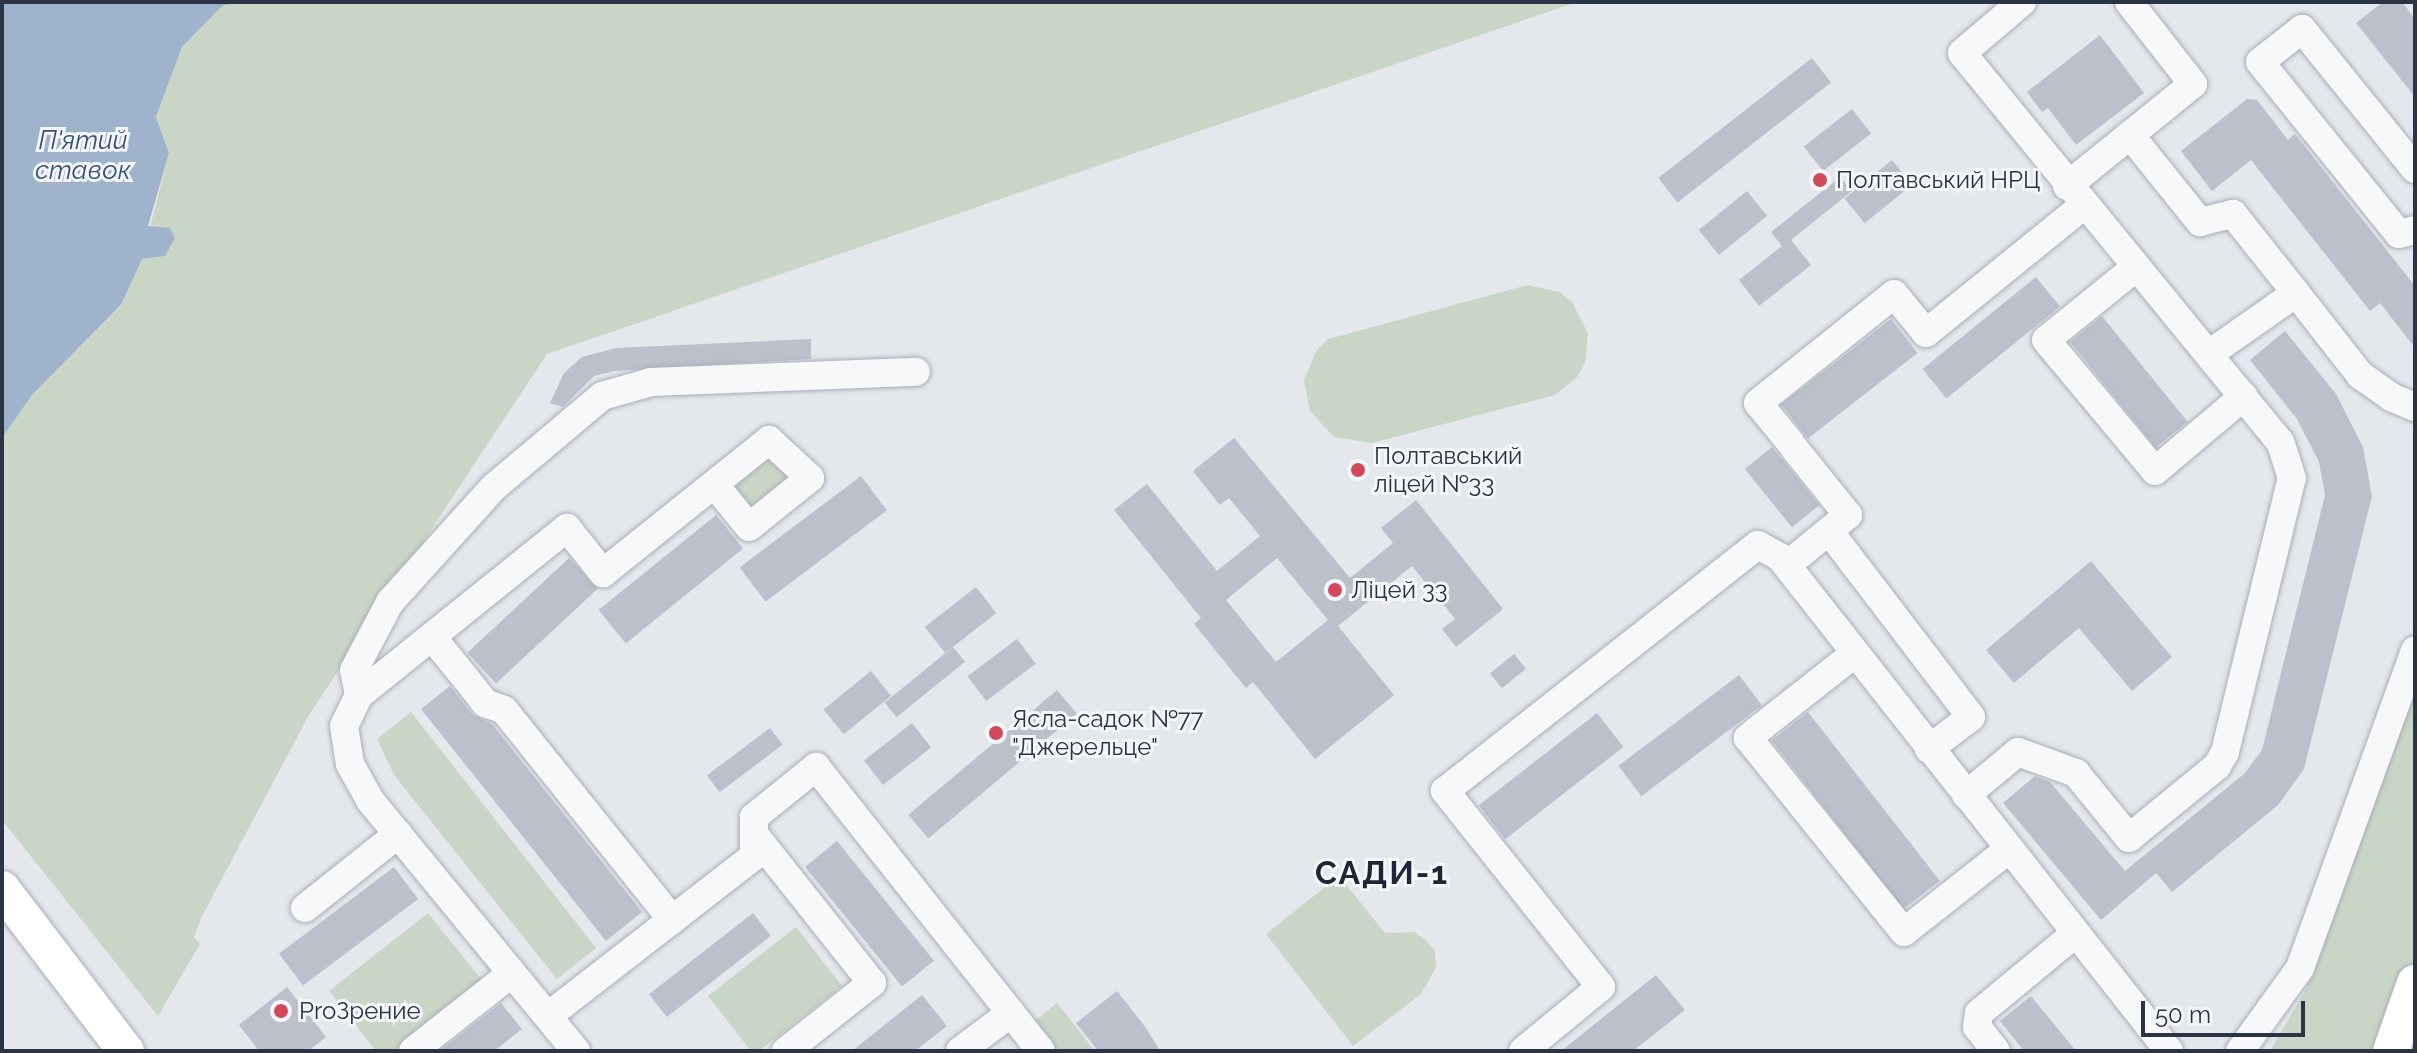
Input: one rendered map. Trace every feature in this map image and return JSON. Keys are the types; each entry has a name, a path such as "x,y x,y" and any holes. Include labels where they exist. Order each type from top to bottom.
{"main road":[{"path":"2,889 126,1051"},
{"path":"2391,1051 2415,983"}],"street":[{"path":"1966,795 2018,752 2076,773 2129,838 2217,766 2225,752 2292,478 2280,442 2075,196 1962,53 2022,2"},
{"path":"1787,565 1848,515 1758,403 1894,294 1926,333 2075,196 2130,135 2193,84 2129,2"},
{"path":"2415,169 2302,29 2260,62 2399,234 2415,230"},
{"path":"2130,135 2200,222 2233,214 2360,375 2415,407"},
{"path":"2135,268 2046,340 2155,471 2244,396"},
{"path":"2209,354 2296,293"},
{"path":"359,695 354,670 390,602 494,487 602,396 651,382 916,372"},
{"path":"576,1051 398,834 350,764 344,726 359,695 567,528 603,573 714,484"},
{"path":"1829,531 1971,717 1929,749"},
{"path":"1523,1051 1601,987 1445,791 1758,545 1787,565 1853,655 2169,1051"},
{"path":"432,637 485,703 504,710 672,920"},
{"path":"2240,1051 2300,968 2415,650"},
{"path":"1853,655 1748,738 1904,932 2009,849"},
{"path":"548,1016 754,856 754,817 816,767 1041,1051"},
{"path":"305,908 398,834"},
{"path":"754,834 872,983 786,1051"},
{"path":"1996,1051 1977,1027 1979,1013 2075,934"},
{"path":"413,1051 512,973"},
{"path":"960,1051 1011,1013"}],"green space":[{"path":"235,2 1577,2 547,354 309,715 202,916 194,937 200,944 158,1016 2,820 2,438 32,395 121,306 142,259 169,153 156,117 182,47 222,5"},
{"path":"1528,285 1559,292 1572,302 1588,333 1585,363 1577,377 1555,395 1372,443 1334,437 1310,411 1304,380 1316,351 1328,339"},
{"path":"771,452 791,481 755,509 747,509 729,487"},
{"path":"2415,688 2415,957 2382,1051 2270,1051 2307,987"},
{"path":"411,712 596,948 557,979 394,775 377,739"},
{"path":"1339,876 1385,933 1414,932 1435,951 1436,967 1421,994 1353,1046 1266,934"},
{"path":"428,913 485,984 400,1051 376,1051 329,991"},
{"path":"796,927 842,986 759,1051 751,1051 708,996"},
{"path":"1057,1003 1095,1051 1052,1051 1031,1024"}],"water":[{"name":"П'ятий ставок","path":"2,2 235,2 222,6 182,47 156,117 169,153 148,226 170,228 175,238 165,256 142,259 121,305 32,395 2,438"}],"building":[{"path":"2383,2 2402,2 2415,19 2415,97 2356,23"},
{"path":"2100,35 2144,93 2076,145 2048,108 2042,112 2027,92"},
{"path":"1812,58 1831,82 1677,202 1658,178"},
{"path":"2247,99 2257,100 2288,140 2295,134 2415,286 2415,348 2380,303 2370,311 2251,160 2212,191 2181,151"},
{"path":"1852,109 1871,133 1823,171 1804,147"},
{"path":"1892,160 1912,185 1865,223 1845,198"},
{"path":"1840,177 1852,191 1791,240 1811,265 1759,306 1739,280 1782,246 1771,232"},
{"path":"1747,191 1767,216 1719,255 1699,230"},
{"path":"2036,277 2060,307 1946,398 1923,369"},
{"path":"2102,316 2188,422 2156,447 2070,342"},
{"path":"1891,319 1917,353 1808,438 1781,405"},
{"path":"2285,331 2336,394 2363,447 2372,496 2304,769 2278,805 2172,892 2156,873 2101,920 2003,803 2035,776 2050,782 2125,871 2244,774 2262,750 2325,495 2319,462 2297,419 2250,360"},
{"path":"811,339 811,359 614,371 594,376 563,407 550,403 564,373 582,357 616,348"},
{"path":"1234,438 1350,578 1393,543 1381,528 1416,500 1503,609 1456,647 1442,629 1455,619 1412,566 1338,626 1394,695 1315,759 1253,682 1246,688 1194,624 1201,618 1114,510 1147,484 1217,571 1260,536 1229,498 1220,505 1193,471","holes":["1277,558 1328,620 1276,662 1226,600"]},
{"path":"1772,447 1819,505 1792,527 1745,469"},
{"path":"861,476 887,510 765,602 740,567"},
{"path":"716,515 743,548 626,643 599,610"},
{"path":"569,558 598,589 496,684 467,653"},
{"path":"2091,561 2172,657 2132,691 2079,628 2014,683 1986,650"},
{"path":"976,587 996,613 945,653 925,627"},
{"path":"1017,639 1036,664 986,701 967,676"},
{"path":"953,647 965,662 897,717 885,702"},
{"path":"1514,654 1526,669 1502,688 1490,674"},
{"path":"871,671 891,696 844,734 824,709"},
{"path":"1739,675 1762,705 1641,796 1618,766"},
{"path":"450,686 472,714 492,724 642,912 606,941 421,709"},
{"path":"1057,690 1077,714 928,838 908,815"},
{"path":"1808,712 1940,881 1904,909 1772,740"},
{"path":"1597,713 1623,747 1505,839 1479,805"},
{"path":"912,723 931,747 883,785 864,761"},
{"path":"770,728 783,745 720,792 707,776"},
{"path":"837,841 934,961 902,986 805,867"},
{"path":"394,867 418,899 303,986 279,954"},
{"path":"753,913 771,936 667,1017 649,994"},
{"path":"1656,975 1685,1010 1633,1051 1561,1051"},
{"name":"ProЗрение","path":"287,987 326,1037 308,1051 259,1051 239,1025"},
{"path":"1117,991 1160,1051 1098,1051 1076,1023"},
{"path":"922,995 947,1026 915,1051 852,1051"},
{"path":"2031,996 2076,1051 2024,1051 2000,1021"},
{"path":"501,1003 522,1029 494,1051 440,1051"}],"place":[{"name":"Полтавський НРЦ","path":"1820,180"},
{"name":"Полтавський ліцей №33","path":"1358,470"},
{"name":"Ліцей 33","path":"1335,590"},
{"name":"Ясла-садок №77 \"Джерельце\"","path":"996,733"},
{"name":"ProЗрение","path":"281,1011"}],"district":[{"name":"САДИ-1","path":"1382,873"}]}
